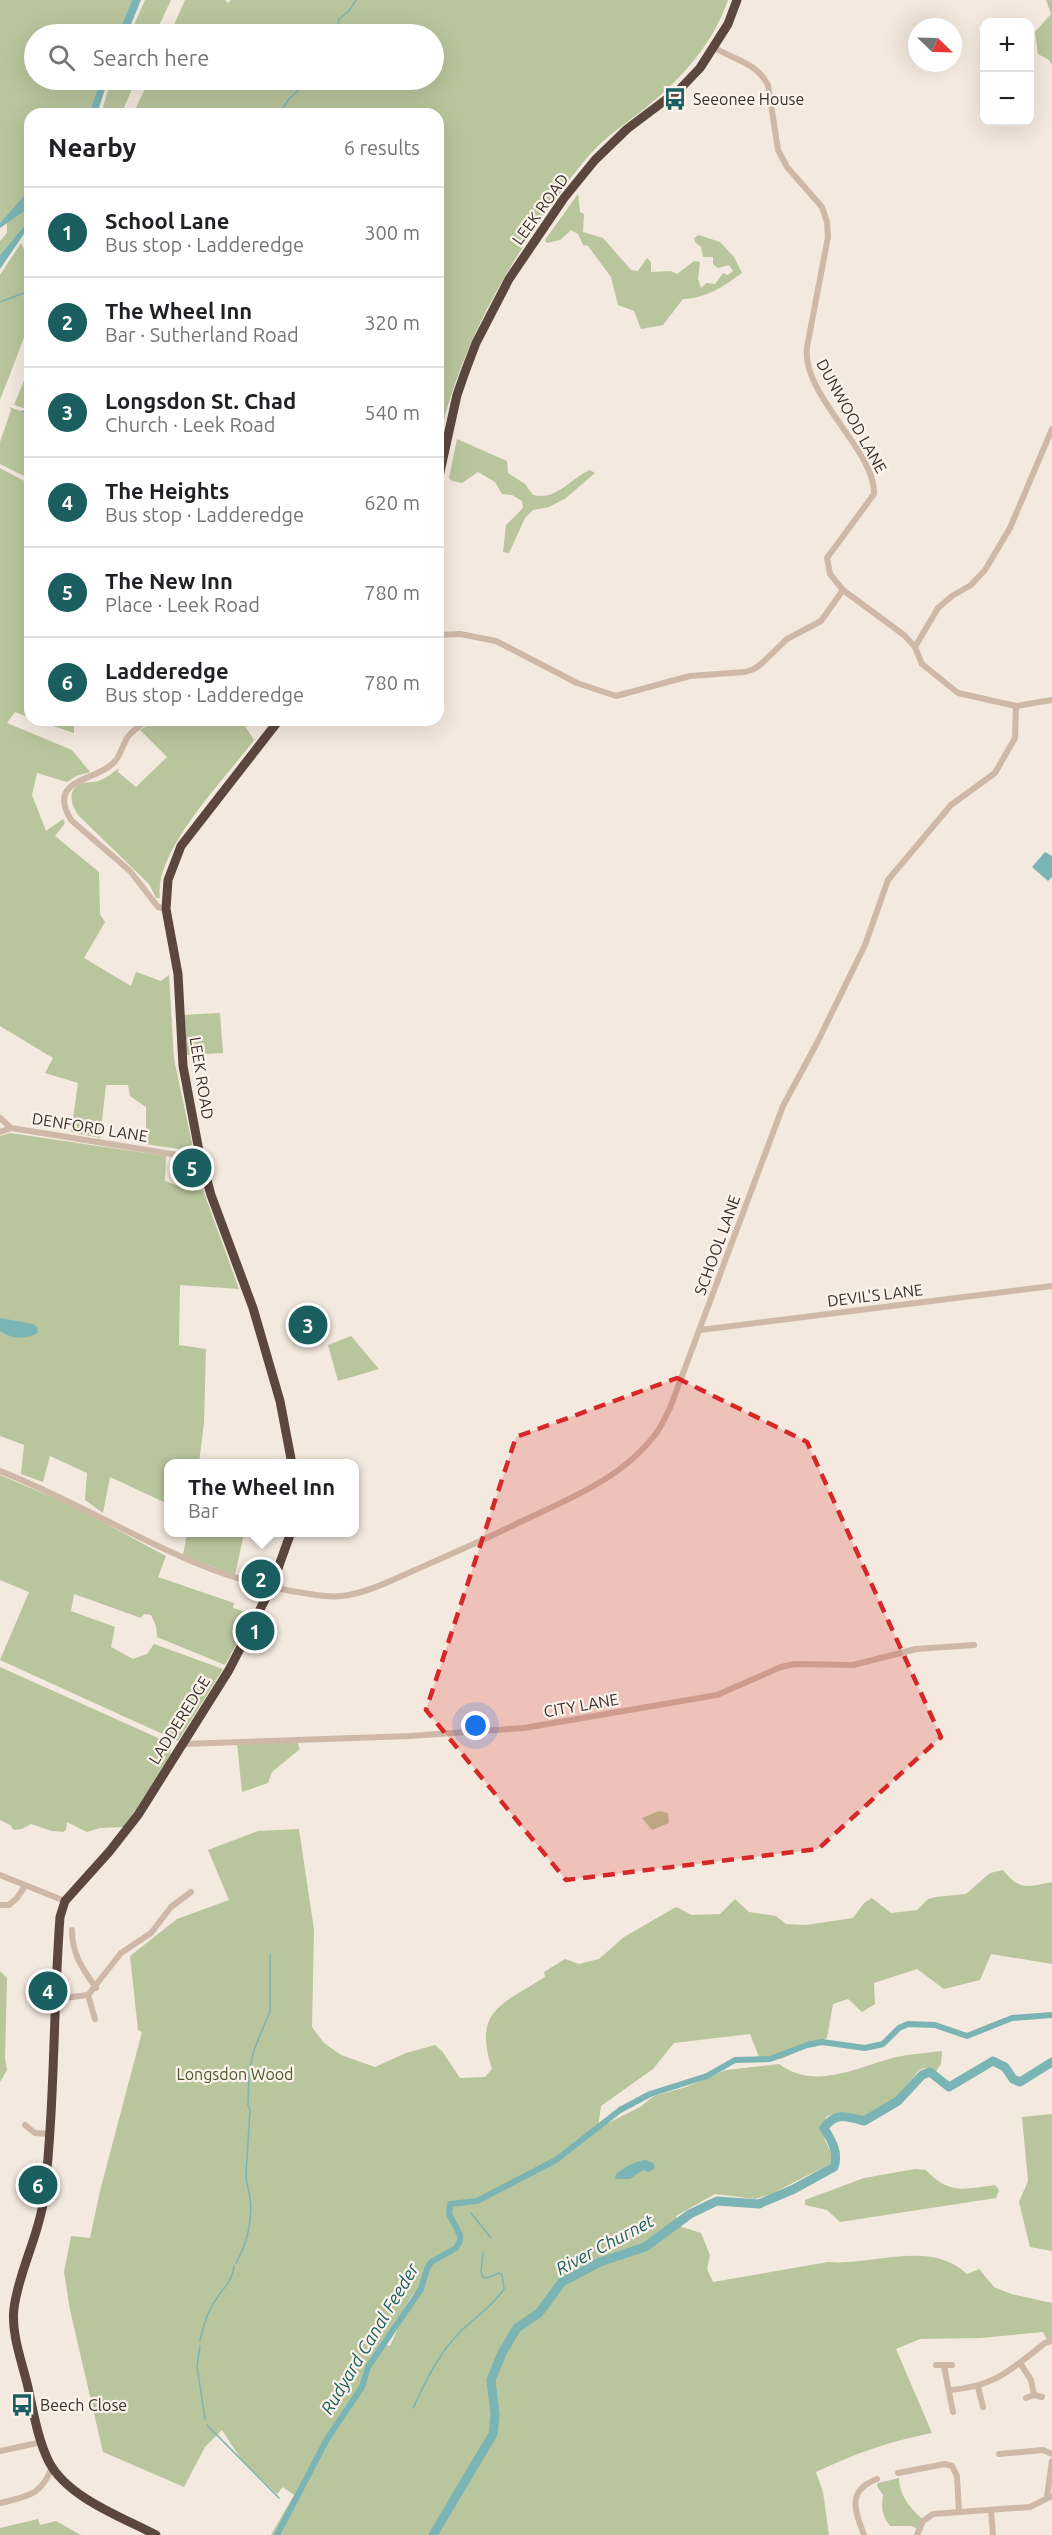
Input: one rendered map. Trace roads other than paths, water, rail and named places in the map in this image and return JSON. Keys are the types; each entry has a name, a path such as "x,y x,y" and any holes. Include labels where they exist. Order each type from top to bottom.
{"highway":[{"name":"LEEK ROAD","path":"444,456 462,379 476,343 509,279 564,198 596,160 627,129 680,89 715,48 728,24 737,0"},
{"name":"LEEK ROAD","path":"274,726 181,846 168,880 166,909 178,974 183,1066 199,1151 211,1195 253,1308 280,1401 291,1459"},
{"path":"271,1588 290,1537"},
{"name":"LADDEREDGE","path":"65,1901 110,1852 138,1815 238,1654 271,1588"},
{"path":"65,1901 60,1917 49,2134 39,2228 19,2289 14,2322 17,2344 42,2442 52,2467 78,2494 156,2535"}],"street":[{"name":"DUNWOOD LANE","path":"715,48 747,62 763,75 768,85 778,150 787,167 822,207 827,222 828,237 806,363 843,430 870,471 875,486 874,494 827,558 830,573 843,590 904,635 915,647 922,664 957,693 1016,706 1052,700"},
{"path":"915,647 938,608 952,596 971,585 985,570 1010,528 1052,429"},
{"path":"444,635 460,634 496,641 577,683 616,696 690,676 744,672 754,669 787,639 821,621 843,590"},
{"name":"SCHOOL LANE","path":"0,1471 42,1487 182,1559 219,1573 271,1588 326,1596 342,1596 366,1590 474,1545 606,1479 639,1452 655,1435 670,1408 783,1106 819,1041 865,945 888,880 951,805 995,773 1015,738 1016,706"},
{"path":"141,726 128,736 117,759 107,769 73,783 66,791 64,800 71,820 130,871 159,907 166,909"},
{"path":"0,1118 11,1128 0,1132"},
{"name":"DENFORD LANE","path":"11,1128 178,1155 190,1155 199,1151"},
{"name":"DEVIL'S LANE","path":"700,1330 1052,1286"},
{"name":"CITY LANE","path":"183,1744 410,1736 524,1728 717,1695 781,1667 795,1664 853,1665 916,1649 975,1645"},
{"path":"0,1875 65,1901"},
{"path":"0,1905 9,1905 17,1898 24,1886"},
{"path":"55,1999 88,1995 96,1988 121,1953 151,1933 171,1907 191,1892"},
{"path":"72,1930 72,1945 78,1963 96,1988"},
{"path":"88,1995 95,2019"},
{"path":"25,2125 34,2133 49,2134"},
{"path":"950,2390 978,2386 999,2379 1045,2343 1052,2341"},
{"path":"1020,2363 1031,2380 1034,2395"},
{"path":"936,2365 952,2365"},
{"path":"944,2366 953,2412"},
{"path":"978,2386 983,2407"},
{"path":"1026,2398 1034,2395 1042,2397"},
{"path":"0,2451 42,2442"},
{"path":"999,2454 1043,2450 1052,2454"},
{"path":"917,2535 923,2522 933,2514 1030,2507 1049,2496 1052,2461"},
{"path":"898,2473 945,2464 952,2466 957,2476 959,2512"},
{"path":"0,2503 38,2492 47,2480 52,2467"},
{"path":"864,2535 856,2513 855,2502 859,2490 877,2479"},
{"path":"870,2482 873,2489"},
{"path":"991,2510 993,2535"}],"water":[{"path":"132,0 141,0 131,24 122,24"},
{"path":"97,90 105,90 99,108 91,108"},
{"path":"24,196 24,211 0,228 0,223"},
{"path":"24,226 24,234 0,269 0,255"},
{"path":"1045,852 1052,856 1052,877 1048,881 1032,867"},
{"path":"0,1318 33,1324 37,1327 38,1333 23,1338 9,1336 0,1331"},
{"path":"646,2160 653,2163 655,2168 649,2172 643,2170 630,2179 615,2179 616,2174 627,2167"}],"waterway":[{"path":"338,24 339,19 349,11 356,0"},
{"path":"283,108 299,90"},
{"path":"0,302 24,293"},
{"path":"236,2263 246,2240 250,2223 250,2195 246,2180 250,2110 248,2105 249,2073 254,2050 270,2011 270,1954"},
{"name":"Rudyard Canal Feeder","path":"277,2535 327,2439 362,2387 368,2367 421,2289 431,2262 456,2248 460,2241 460,2235 449,2214 450,2204 477,2201 556,2160 620,2110 650,2094 707,2076 735,2060 770,2059 807,2045 822,2042 865,2048 883,2044 899,2028 908,2024 935,2025 967,2036 1012,2018 1052,2015"},
{"name":"River Churnet","path":"433,2535 493,2434 495,2414 491,2380 502,2353 517,2328 539,2313 562,2282 600,2262 645,2247 690,2214 717,2201 759,2204 794,2189 834,2167 835,2152 824,2128 828,2123 837,2117 864,2121 898,2101 922,2075 930,2072 949,2087 993,2061 1005,2067 1013,2079 1020,2082 1052,2062"},
{"path":"471,2213 491,2238"},
{"path":"413,2408 445,2349 460,2332 489,2307 504,2289 502,2275 499,2273 487,2278 483,2277 481,2272 483,2253"},
{"path":"200,2341 209,2311 231,2278 234,2266"},
{"path":"200,2346 197,2366 205,2419"},
{"path":"207,2425 279,2498"}],"place":[{"name":"Seeonee House","path":"675,99"},
{"name":"The New Inn","path":"192,1168"},
{"name":"Longsdon St. Chad","path":"308,1325"},
{"name":"The Wheel Inn","path":"261,1579"},
{"name":"School Lane","path":"255,1631"},
{"name":"The Heights","path":"48,1991"},
{"name":"Ladderedge","path":"38,2185"},
{"name":"Beech Close","path":"22,2405"}],"park label":[{"name":"Longsdon Wood","path":"235,2074"}]}
